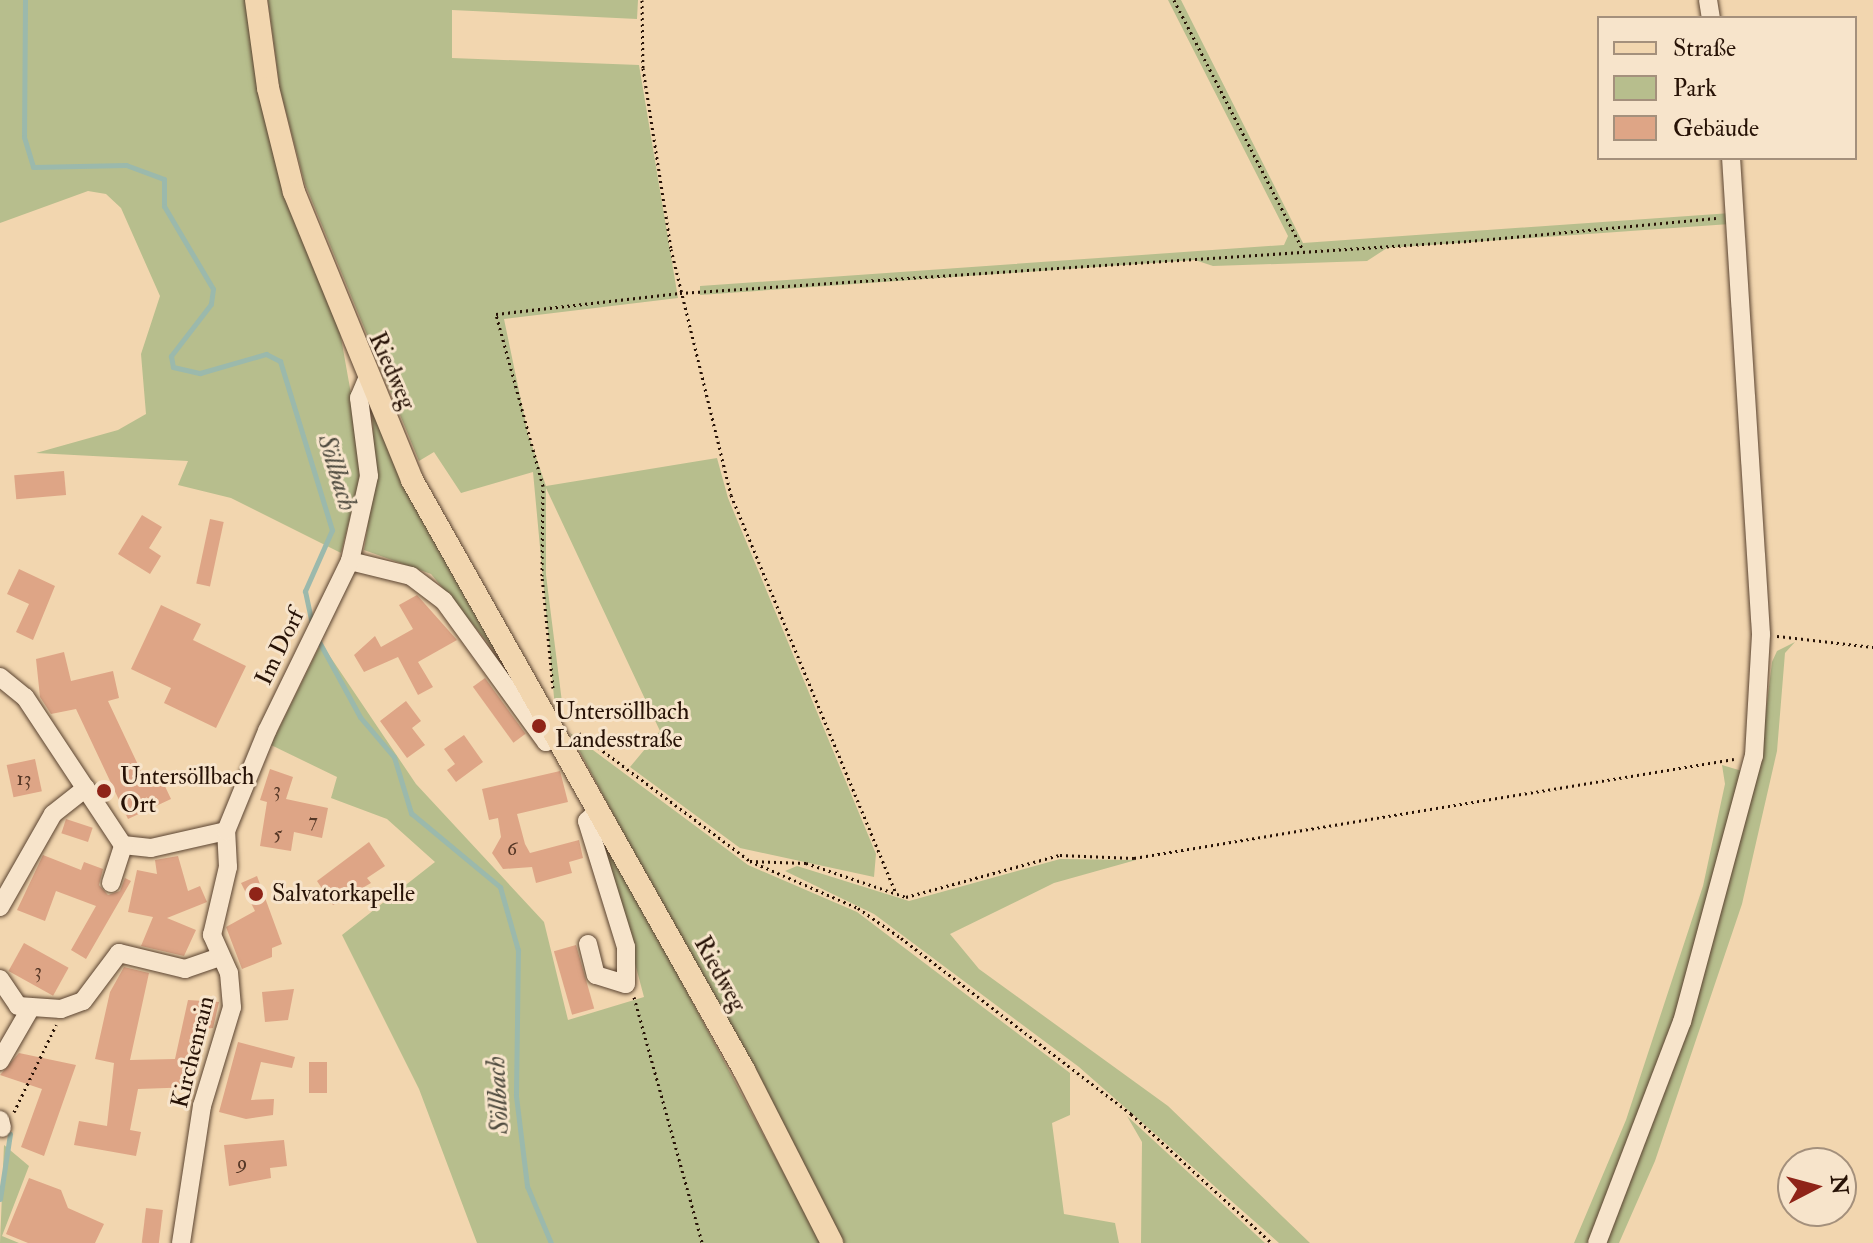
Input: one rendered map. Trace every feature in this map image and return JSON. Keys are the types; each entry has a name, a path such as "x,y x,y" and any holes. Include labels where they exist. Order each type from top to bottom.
{"main road":[{"name":"Riedweg","path":"256,0 268,88 294,192 367,379 412,480 751,1083 832,1243"}],"street":[{"path":"1597,1243 1682,1022 1754,756 1761,634 1731,160"},
{"name":"Im Dorf","path":"226,831 306,645 350,561 369,476 359,398 367,379"},
{"path":"350,561 411,576 444,601 546,742 557,734"},
{"path":"0,677 25,697 86,788 101,820 123,845 151,848 226,831"},
{"path":"0,907 53,814 86,788"},
{"path":"588,944 596,975 626,984 626,947 587,821 599,810"},
{"name":"Kirchenrain","path":"181,1243 202,1106 232,1007 229,973 219,957 212,935 228,867 226,831"},
{"path":"111,883 123,845"},
{"path":"0,979 18,1006 29,1011 61,1009 83,1001 119,953 185,969 219,957"},
{"path":"0,1061 29,1011"}],"path":[{"path":"642,0 643,68 680,293 731,495 896,894"},
{"path":"1174,0 1302,248"},
{"path":"555,695 542,576 543,486 496,314 680,293 1302,248 1469,241 1736,217"},
{"path":"1761,634 1873,647"},
{"path":"557,734 565,722 750,861 858,908 901,938 1131,1114 1272,1243"},
{"path":"750,861 806,863 896,894 918,896 1060,855 1134,858 1754,756"},
{"path":"626,984 639,1004 702,1243"},
{"path":"1,1124 29,1087 61,1009"}],"green space":[{"path":"0,0 248,0 340,332 359,439 361,474 341,553 231,498 178,485 188,461 36,453 118,430 146,414 141,354 160,296 121,208 106,194 88,191 0,223"},
{"path":"268,0 638,0 637,19 452,10 452,58 639,65 678,298 504,319 528,434 546,486 717,458 728,498 876,854 874,877 740,848 630,767 660,731 546,488 546,575 563,710 555,708 533,472 461,493 434,452 419,461 305,184 280,89"},
{"path":"1168,0 1181,0 1303,243 1731,213 1730,224 1387,248 1367,261 1213,266 1195,260 700,295 700,286 1284,245 1288,236"},
{"path":"372,405 509,668 431,574 364,550 375,477"},
{"path":"1795,642 1785,653 1777,751 1742,904 1655,1161 1619,1243 1602,1243 1760,761 1772,662 1777,651"},
{"path":"321,643 416,784 544,922 568,1020 644,997 598,825 821,1243 477,1243 419,1089 342,935 435,862 387,819 331,798 337,777 271,745"},
{"path":"570,733 748,865 857,912 1070,1073 1070,1115 1052,1123 1064,1214 1115,1223 1119,1243 841,1243"},
{"path":"1722,765 1742,771 1678,1020 1591,1243 1574,1243 1626,1120 1703,886 1725,784"},
{"path":"1060,859 1136,860 1054,883 950,934 979,969 1168,1106 1310,1243 1279,1243 1079,1067 874,914 785,871 797,866 909,901"},
{"path":"1127,1116 1265,1243 1141,1243 1142,1142"},
{"path":"4,1145 29,1166 2,1236 19,1243 0,1243"}],"building":[{"path":"64,471 66,495 16,499 14,475"},
{"path":"142,515 162,527 149,548 161,556 150,574 118,554"},
{"path":"210,519 224,522 210,586 196,584"},
{"path":"19,569 55,586 33,640 16,632 29,604 7,594"},
{"path":"417,595 457,640 418,662 433,687 418,695 398,657 364,672 354,655 375,636 381,647 413,629 399,605"},
{"path":"161,605 201,624 193,640 246,666 216,728 164,703 171,688 131,669"},
{"path":"64,652 71,681 113,671 119,698 108,701 148,786 162,780 171,799 128,819 76,709 51,714 40,697 36,659"},
{"path":"485,678 526,734 513,743 473,687"},
{"path":"406,701 421,721 412,728 425,745 407,758 380,721"},
{"path":"464,735 483,762 456,782 447,770 455,764 444,749"},
{"path":"35,759 42,791 13,797 7,765"},
{"path":"270,769 293,777 286,799 328,808 322,838 294,832 291,851 260,846 267,802 260,800"},
{"path":"560,771 568,802 517,814 530,853 579,840 583,858 569,862 572,873 536,883 532,867 503,869 492,853 501,837 498,818 489,820 482,789"},
{"path":"66,819 93,828 88,842 61,833"},
{"path":"369,842 385,866 367,878 371,883 333,905 317,881"},
{"path":"43,855 81,870 84,862 103,869 99,885 108,895 120,891 125,878 131,881 86,959 71,950 96,906 56,891 45,921 17,910"},
{"path":"178,856 188,891 200,886 207,902 167,918 196,930 184,956 141,946 153,917 128,912 137,870 157,874 155,860"},
{"path":"257,876 282,944 272,948 272,957 242,969 226,927 255,911 241,883"},
{"path":"24,943 69,968 53,996 8,971"},
{"path":"576,945 594,1008 572,1015 554,951"},
{"path":"124,967 149,973 130,1060 175,1059 188,1000 219,1002 213,1028 193,1030 195,1087 138,1089 130,1130 141,1132 136,1156 74,1145 79,1121 107,1126 114,1063 95,1059 110,992"},
{"path":"294,989 288,1020 265,1022 262,992"},
{"path":"238,1042 295,1057 292,1068 261,1062 251,1100 274,1099 273,1115 246,1119 219,1112"},
{"path":"19,1053 76,1065 44,1156 21,1147 42,1089 0,1075"},
{"path":"309,1062 327,1062 327,1093 309,1093"},
{"path":"284,1140 287,1166 270,1168 271,1178 229,1186 224,1145"},
{"path":"29,1178 61,1190 68,1208 104,1224 95,1243 28,1243 6,1234"},
{"path":"146,1208 163,1210 159,1243 142,1243"}],"waterway":[{"name":"Söllbach","path":"25,0 24,137 33,167 126,165 164,179 164,206 213,289 211,304 171,356 173,367 200,373 266,354 280,361 332,530 305,591 313,629"},
{"name":"Söllbach","path":"317,638 360,717 394,757 411,813 500,887 518,950 516,1096 527,1186 551,1243"},
{"path":"0,1199 10,1134"}],"place":[{"name":"Untersöllbach Landesstraße","path":"539,726"},
{"name":"Untersöllbach Ort","path":"104,791"},
{"name":"Salvatorkapelle","path":"256,894"}]}
